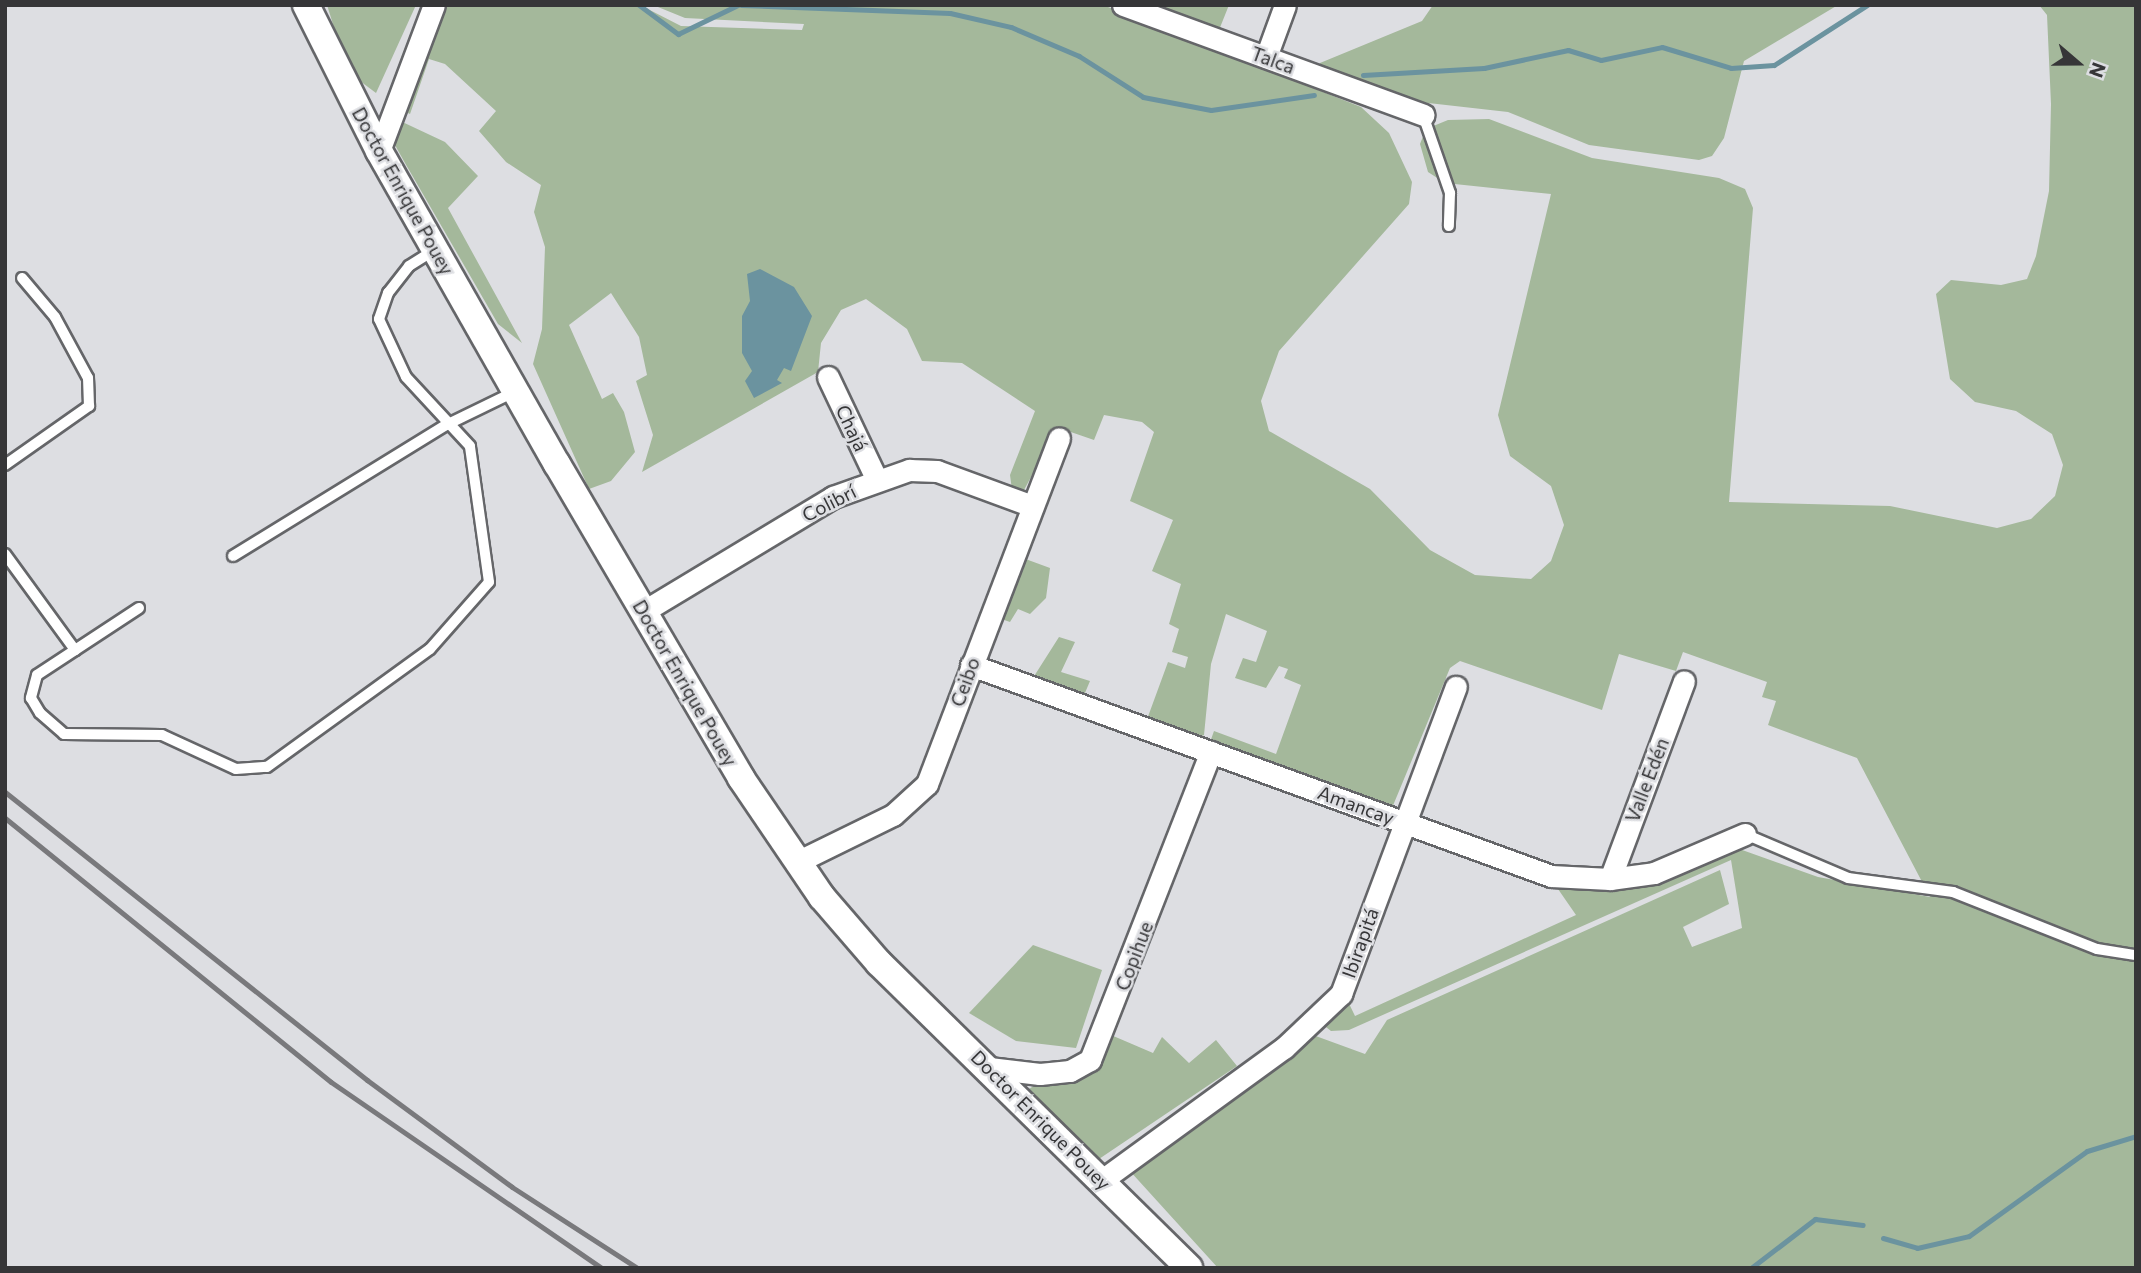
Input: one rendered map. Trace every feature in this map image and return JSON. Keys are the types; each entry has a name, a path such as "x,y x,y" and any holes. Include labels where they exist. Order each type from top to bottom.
{"street":[{"name":"Doctor Enrique Pouey","path":"306,5 379,151 435,250 644,611 797,862 879,962 1189,1268"},
{"path":"379,151 434,5"},
{"name":"Talca","path":"1123,5 1423,115"},
{"path":"1266,57 1285,5"},
{"name":"Chajá","path":"828,377 877,480"},
{"name":"Ceibo","path":"797,862 913,803 927,784 1030,505 1059,438"},
{"name":"Colibrí","path":"644,611 833,497 909,470 937,471 1030,505"},
{"name":"Amancay","path":"971,665 1551,876 1610,879 1654,873 1745,834"},
{"name":"Valle Edén","path":"1610,879 1684,681"},
{"name":"Ibirapitá","path":"1102,1180 1284,1048 1341,994 1456,687"},
{"name":"Copihue","path":"989,1068 1050,1073 1090,1060 1211,752"}],"lane":[{"path":"1423,115 1450,193 1449,226"},
{"path":"139,608 37,675 31,698 64,734 162,735 236,769 267,767 429,649 489,582 470,446 446,425 405,377 379,319 388,293 409,266 435,250"},
{"path":"5,465 89,406 88,378 55,317 22,278"},
{"path":"233,556 446,425 516,391"},
{"path":"5,554 75,650"},
{"path":"1745,834 1848,878 1953,892 2097,949 2136,955"}],"green space":[{"path":"327,5 416,5 376,93 348,72"},
{"path":"433,5 640,5 681,26 802,30 804,24 685,18 653,5 1103,5 1361,107 1389,133 1412,182 1409,204 1279,351 1261,401 1269,431 1370,489 1430,550 1475,575 1531,579 1551,561 1564,525 1551,486 1510,456 1498,415 1551,194 1445,183 1428,172 1420,144 1426,129 1448,120 1489,119 1592,158 1719,178 1745,189 1753,208 1729,502 1890,506 1997,528 2031,519 2055,496 2063,465 2052,434 2016,411 1975,402 1950,379 1936,294 1951,280 2001,285 2027,279 2036,256 2049,191 2051,104 2047,15 2039,5 2136,5 2136,1268 1218,1268 1129,1170 1313,1035 1365,1054 1387,1020 1720,870 1729,904 1683,927 1692,947 1742,928 1731,860 1349,1030 1331,1031 1317,1020 1340,985 1355,1016 1576,915 1558,889 1663,876 1731,846 1818,877 1930,897 1857,758 1768,725 1776,701 1762,697 1767,682 1683,652 1676,671 1619,654 1602,710 1460,661 1450,668 1392,808 1209,745 1214,731 1276,754 1301,685 1284,678 1288,669 1279,666 1266,688 1235,678 1243,658 1256,662 1267,631 1226,614 1211,664 1204,735 1194,740 1146,722 1168,662 1185,668 1188,657 1172,652 1179,629 1169,624 1181,584 1152,571 1173,520 1130,501 1154,432 1142,422 1104,415 1094,440 1065,430 1052,438 1024,490 1013,497 1010,475 1035,411 962,363 922,361 907,329 866,299 841,310 821,343 818,372 642,472 653,435 636,381 647,375 639,337 611,293 569,325 602,399 613,393 624,412 635,452 611,481 589,489 533,364 542,329 545,247 534,212 541,185 506,162 479,131 496,111 445,64 429,59 410,114 396,107"},
{"path":"1155,5 1229,5 1219,30"},
{"path":"1433,5 1838,5 1744,61 1724,138 1712,156 1699,160 1589,145 1508,112 1384,98 1316,72 1320,63 1422,21"},
{"path":"396,119 445,142 478,176 448,208 522,343 498,324 405,163 391,138"},
{"path":"1009,553 1050,568 1046,598 1030,614 1018,609 1010,622 984,613"},
{"path":"1059,637 1075,642 1061,672 1090,681 1082,700 1031,681"},
{"path":"1033,945 1102,970 1076,1048 1016,1041 969,1013"},
{"path":"1111,1035 1153,1053 1162,1037 1189,1063 1216,1040 1237,1066 1099,1159 1029,1089"}],"water":[{"path":"760,269 794,287 812,316 791,371 784,368 777,380 782,383 754,398 745,381 752,371 742,353 742,316 750,301 747,274"}],"waterway":[{"path":"639,5 678,34 738,5"},
{"path":"741,5 950,13 1011,27 1079,56 1143,97 1211,110 1314,95"},
{"path":"1363,75 1484,68 1568,50 1601,60 1662,47 1731,68 1774,65 1867,5"},
{"path":"1883,1238 1917,1248 1969,1236 2087,1151 2136,1136"},
{"path":"1751,1268 1815,1219 1863,1225"}],"railway":[{"path":"5,792 367,1080 512,1187 637,1268"},
{"path":"5,818 331,1082 602,1268"}]}
